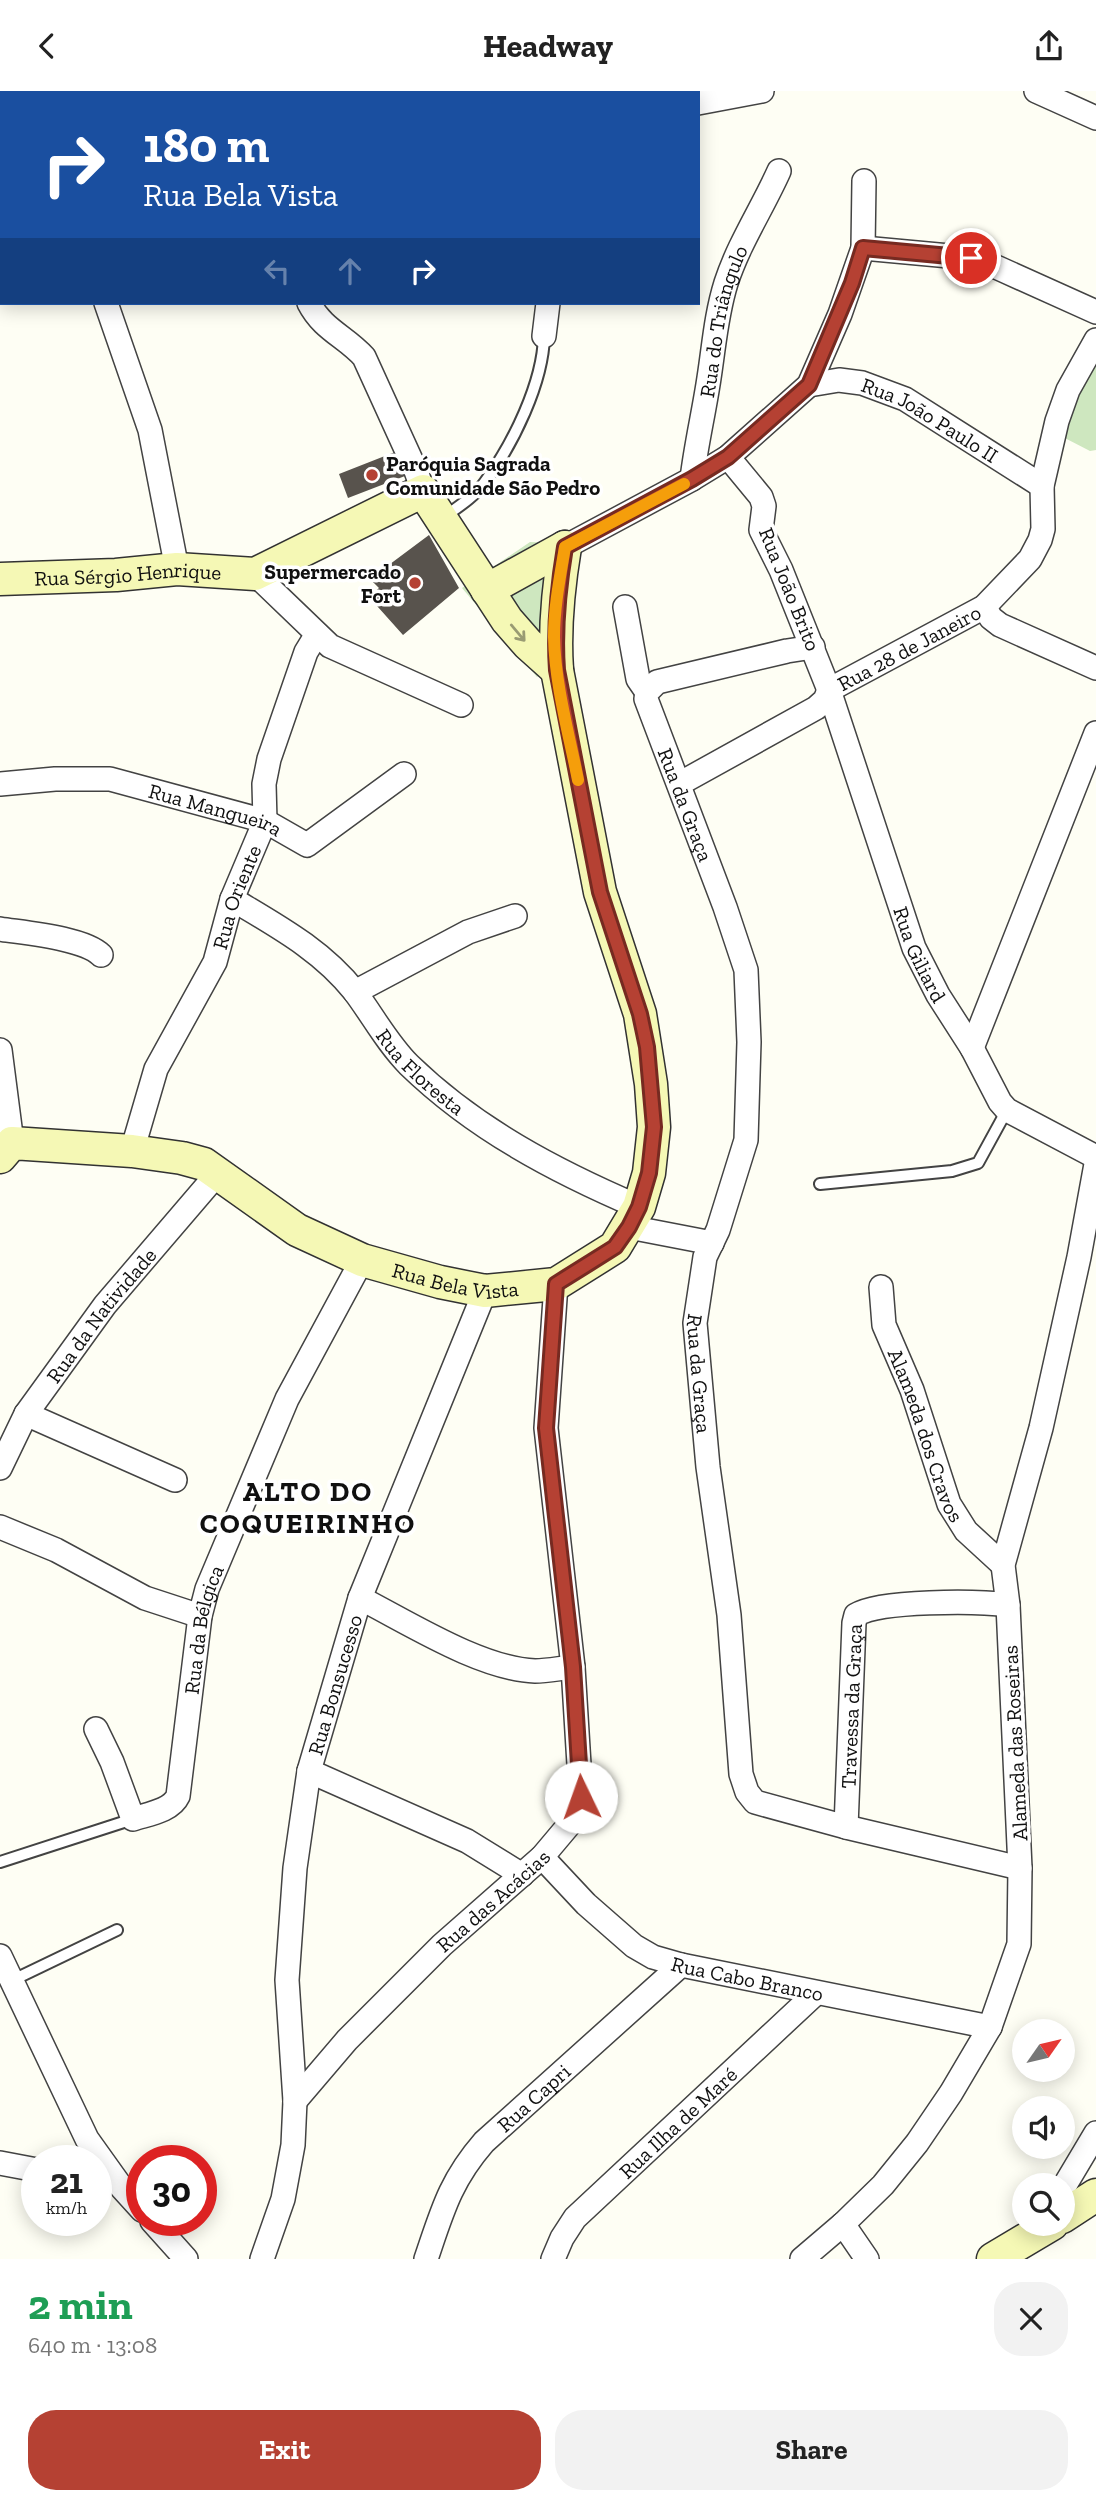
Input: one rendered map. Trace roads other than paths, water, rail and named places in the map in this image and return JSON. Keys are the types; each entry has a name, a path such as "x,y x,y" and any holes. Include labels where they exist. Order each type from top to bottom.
{"main road":[{"path":"255,575 423,491 507,620 528,644 557,670"},
{"path":"487,590 565,547"},
{"name":"Rua Bela Vista","path":"6,1150 132,1151 204,1164 297,1230 362,1260 440,1282 485,1291 556,1284 615,1247 634,1217 649,1173 654,1127 647,1047 640,1014 600,892 557,670 554,636 565,547"},
{"name":"Rua Sérgio Henrique","path":"0,579 116,575 177,569 255,575"},
{"path":"1075,2209 1096,2195"},
{"path":"998,2258 1031,2236"}],"street":[{"path":"700,103 762,91"},
{"path":"1036,91 1096,118"},
{"name":"Rua do Triângulo","path":"692,479 710,374 715,325 726,282 743,240 779,171"},
{"path":"565,547 728,457 809,385 844,303 863,248 864,181"},
{"path":"863,248 971,258 1096,312"},
{"path":"107,305 150,430 177,569"},
{"path":"310,305 324,325 355,347 364,357 423,491"},
{"path":"544,336 548,305"},
{"name":"Rua 28 de Janeiro","path":"679,785 816,708 825,701 829,690 984,607 1022,569 1040,540 1044,517 1042,486 1057,421 1064,401 1096,340"},
{"name":"Rua João Paulo II","path":"809,385 839,380 862,383 905,399 1042,486"},
{"name":"Rua João Brito","path":"728,457 761,496 764,506 761,530 781,571 829,690"},
{"path":"255,575 330,646 461,705"},
{"name":"Rua da Graça","path":"625,607 638,679 652,687 646,699 725,907 746,970 749,1042 746,1140 705,1257 695,1323 708,1467 729,1615 741,1774 747,1792 755,1802 846,1827 1020,1868"},
{"path":"984,607 1000,625 1096,668"},
{"name":"Rua Oriente","path":"132,1151 156,1069 215,962 232,899 265,821 264,784 268,759 306,652 317,634"},
{"path":"652,687 787,651 813,647"},
{"name":"Rua Giliard","path":"829,690 914,948 938,995 1007,1110"},
{"path":"972,1048 1096,733"},
{"name":"Rua Mangueira","path":"0,784 55,779 110,779 265,821 307,845 404,774"},
{"name":"Rua Floresta","path":"232,899 298,939 328,961 355,992 397,1052 438,1092 516,1147 588,1185 634,1217 712,1243"},
{"path":"355,992 468,932 515,916"},
{"path":"0,929 59,939 95,949 101,955"},
{"path":"0,1050 6,1150"},
{"path":"1007,1110 1096,1157"},
{"name":"Alameda das Roseiras","path":"802,2259 883,2185 917,2143 951,2093 989,2027 1019,1944 1020,1868 1009,1605 1003,1565 1041,1428 1079,1257 1096,1164"},
{"name":"Rua da Natividade","path":"0,1468 26,1414 105,1305 218,1173"},
{"name":"Rua da Bélgica","path":"133,1819 169,1807 178,1795 200,1616 207,1589 287,1399 362,1260"},
{"name":"Rua das Acácias","path":"295,2101 356,2030 442,1945 542,1857 574,1819 581,1797 573,1667 546,1428 556,1284"},
{"name":"Alameda dos Cravos","path":"881,1287 884,1325 912,1390 949,1504 966,1531 1003,1565"},
{"name":"Rua Bonsucesso","path":"295,2101 287,1980 295,1868 309,1771 360,1598 485,1291"},
{"path":"26,1414 175,1480"},
{"path":"0,1527 55,1550 145,1598 200,1616"},
{"path":"360,1598 485,1661 516,1669 538,1671 573,1667"},
{"name":"Travessa da Graça","path":"846,1827 853,1623 856,1615 873,1607 979,1602 1009,1605"},
{"path":"96,1730 133,1819"},
{"path":"309,1771 467,1841 522,1875"},
{"name":"Rua Cabo Branco","path":"542,1857 586,1904 634,1946 653,1957 681,1965 989,2027"},
{"path":"0,1956 87,2139 126,2193"},
{"name":"Rua Capri","path":"426,2259 451,2188 467,2161 484,2142 681,1965"},
{"name":"Rua Ilha de Maré","path":"553,2259 575,2218 816,1993"},
{"path":"262,2259 283,2199 293,2145 295,2101"},
{"path":"1072,2173 1096,2133"},
{"path":"0,2163 21,2168"},
{"path":"112,2186 121,2188"},
{"path":"843,2224 867,2259"},
{"path":"165,2236 186,2259"}],"lane":[{"path":"441,520 485,484 505,449 536,385 542,364 544,336"},
{"path":"820,1184 952,1171 978,1163 1007,1110"},
{"path":"0,1862 133,1819"},
{"path":"13,1979 117,1930"}],"place":[{"name":"Paróquia Sagrada Comunidade São Pedro","path":"372,475"},
{"name":"Supermercado Fort","path":"415,583"}],"district":[{"name":"ALTO DO COQUEIRINHO","path":"308,1507"}]}
